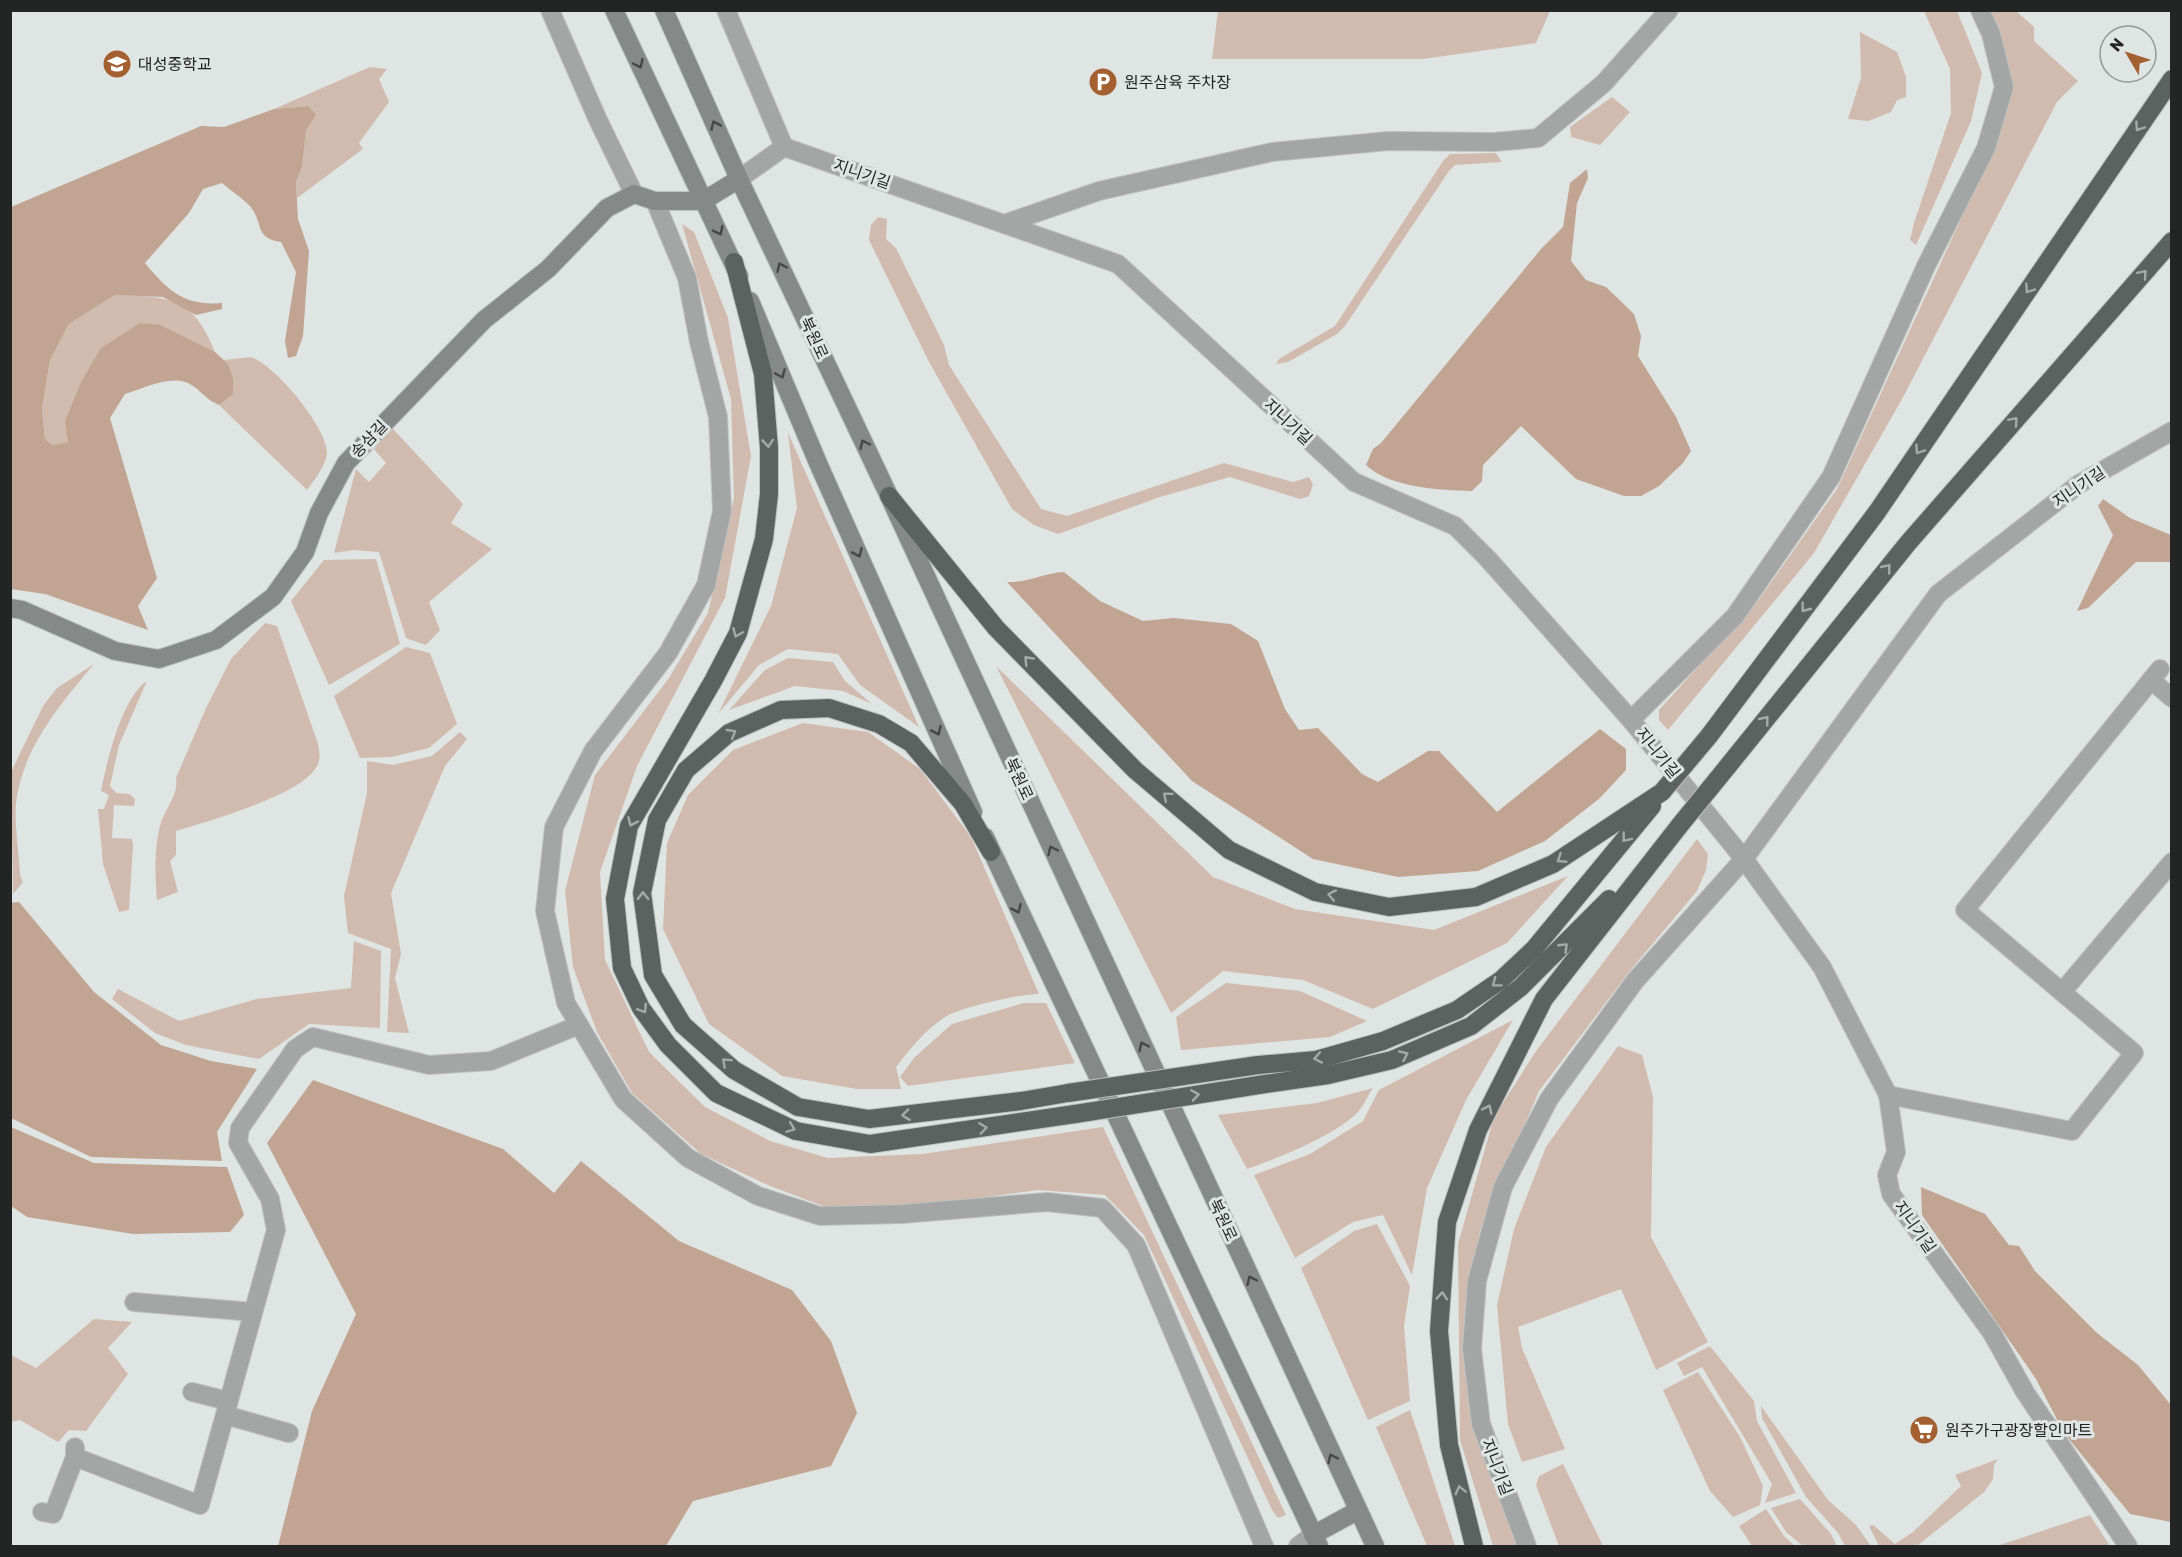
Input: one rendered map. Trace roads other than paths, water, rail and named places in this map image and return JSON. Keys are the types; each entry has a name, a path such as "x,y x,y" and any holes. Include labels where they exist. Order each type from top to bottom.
{"highway":[{"path":"991,852 963,804 911,743 879,723 829,708 781,710 729,733 686,770 657,820 642,893 653,975 683,1024 734,1070 798,1107 869,1119 1021,1101 1258,1065 1316,1059 1383,1041 1457,1010 1501,980 1534,949 1709,736 1877,512 2172,79"},
{"path":"1474,1546 1449,1445 1439,1331 1447,1222 1478,1130 1545,999 1680,825 1908,543 2172,241"},
{"path":"734,262 763,374 769,448 769,494 764,539 738,633 713,681 629,826 615,899 622,968 641,1008 668,1045 716,1093 796,1131 870,1144 1328,1075 1392,1060 1471,1026 1521,987 1568,943 1680,825"},
{"path":"889,496 996,627 1135,770 1229,850 1315,892 1389,906 1476,897 1553,864 1662,792"}],"street":[{"path":"550,10 598,120 634,194 655,201 703,201 784,147 726,10"},
{"path":"614,10 734,262 818,463 991,852 1316,1541"},
{"name":"북원로","path":"664,10 739,179 889,496 1375,1546"},
{"path":"1004,224 1100,191 1272,152 1388,141 1494,142 1538,138 1604,83 1669,10"},
{"path":"1631,720 1735,616 1831,477 1926,266 1986,148 2004,87 1991,33 1980,10"},
{"name":"지니기길","path":"784,147 1118,264 1354,482 1455,526 1488,559 1631,720 1744,859 1822,967 1888,1095 1896,1152 1887,1175 1891,1194 1992,1333 2025,1392 2128,1546"},
{"name":"송삼길","path":"10,608 22,610 115,651 159,659 216,640 273,597 305,552 319,513 346,463 484,320 548,269 607,208 634,194"},
{"path":"655,201 687,278 699,342 718,417 722,512 706,585 668,653 592,751 554,827 545,911 566,1003 623,1099 688,1158 758,1196 820,1216 902,1214 1047,1202 1102,1208 1136,1245 1264,1546"},
{"name":"지니기길","path":"1527,1546 1481,1424 1472,1349 1477,1281 1503,1187 1549,1099 1629,990 1744,859 1938,594 2079,484 2172,431"},
{"path":"1888,1095 2072,1131 2134,1053 1965,910 2156,675 2172,698"},
{"path":"2062,992 2172,862"},
{"path":"42,1512 53,1514 75,1451 200,1505 276,1230 270,1199 238,1143 240,1128 295,1049 313,1037 429,1065 491,1061 579,1025"},
{"path":"134,1302 253,1312"},
{"path":"192,1392 290,1433"},
{"path":"1298,1546 1316,1541 1357,1511"}],"place":[{"name":"대성중학교","path":"117,64"},
{"name":"원주삼육 주차장","path":"1103,82"},
{"name":"원주가구광장할인마트","path":"1924,1430"}]}
